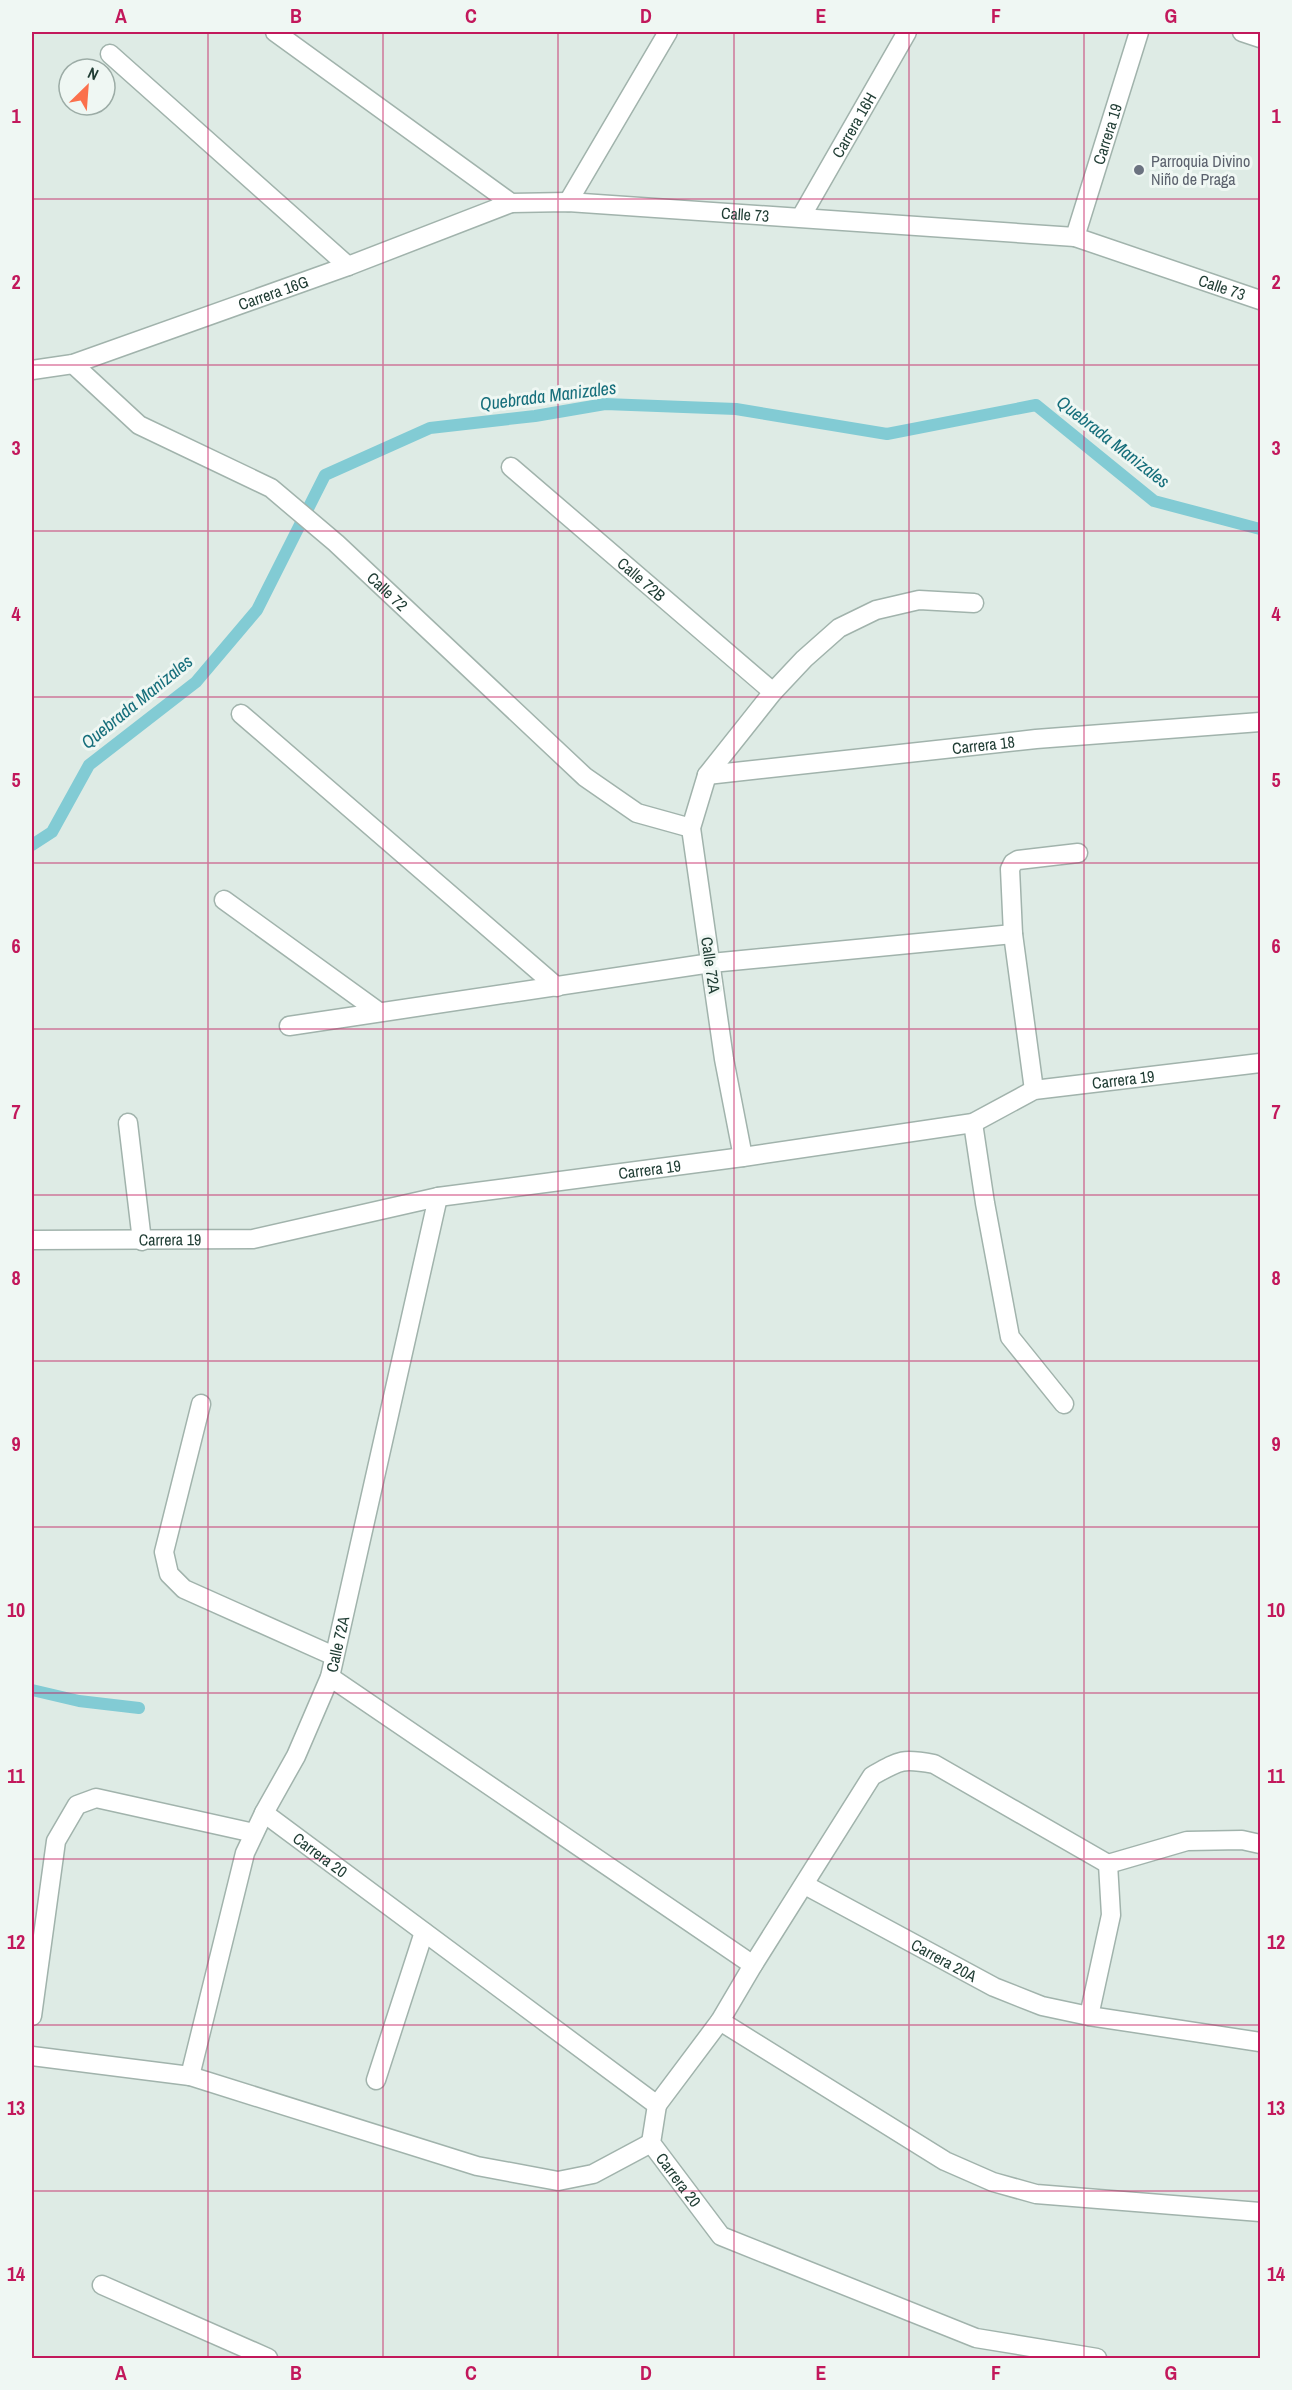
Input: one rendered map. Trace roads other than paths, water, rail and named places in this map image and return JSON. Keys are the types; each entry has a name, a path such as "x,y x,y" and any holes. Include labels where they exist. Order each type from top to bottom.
{"street":[{"path":"275,32 511,203"},
{"path":"568,202 668,32"},
{"name":"Carrera 16H","path":"801,217 907,32"},
{"name":"Carrera 19","path":"1075,237 1139,32"},
{"path":"1242,32 1260,38"},
{"path":"110,54 348,266"},
{"name":"Calle 73","path":"511,203 568,202 1075,237 1260,300"},
{"name":"Carrera 16G","path":"32,370 73,364 348,266 511,203"},
{"name":"Calle 72","path":"73,364 139,425 271,488 336,543 585,777 637,813 691,828"},
{"name":"Calle 72B","path":"511,467 773,692"},
{"name":"Calle 72A","path":"743,1157 724,1059 691,828 707,775 724,750 773,692 804,659 839,628 876,609 920,600 974,603"},
{"path":"241,714 557,987"},
{"name":"Carrera 18","path":"707,775 1036,739 1260,722"},
{"path":"1034,1090 1013,934 1010,869 1018,860 1078,853"},
{"path":"224,900 380,1012"},
{"path":"289,1026 711,963 1013,934"},
{"name":"Carrera 19","path":"32,1240 253,1239 438,1197 743,1157 973,1123 1034,1090 1260,1063"},
{"path":"128,1123 142,1241"},
{"path":"973,1123 985,1203 1010,1337 1064,1404"},
{"name":"Calle 72A","path":"190,2076 245,1853 296,1756 330,1677 438,1197"},
{"path":"201,1404 164,1552 169,1574 184,1589 334,1656"},
{"path":"330,1677 753,1965"},
{"path":"657,2105 720,2021 872,1776 892,1764 908,1759 934,1764 1108,1864 1187,1841 1242,1840 1260,1844"},
{"path":"32,2016 56,1841 77,1805 96,1798 254,1833"},
{"name":"Carrera 20","path":"264,1813 657,2105 651,2143 721,2236 976,2338 1097,2358"},
{"path":"1089,2016 1111,1915 1108,1864"},
{"name":"Carrera 20A","path":"805,1885 993,1988 1042,2006 1089,2016 1260,2042"},
{"path":"376,2080 424,1932"},
{"path":"720,2021 945,2161 993,2182 1036,2194 1260,2212"},
{"path":"32,2056 190,2076 477,2166 558,2181 593,2174 651,2143"},
{"path":"102,2285 268,2358"}],"waterway":[{"name":"Quebrada Manizales","path":"32,845 52,832 89,765 196,682 257,610 325,475 430,428 535,416 605,404 736,409 887,434 1036,405 1154,501 1260,529"},
{"path":"32,1690 79,1701 139,1708"}],"place":[{"name":"Parroquia Divino Niño de Praga","path":"1139,170"}]}
